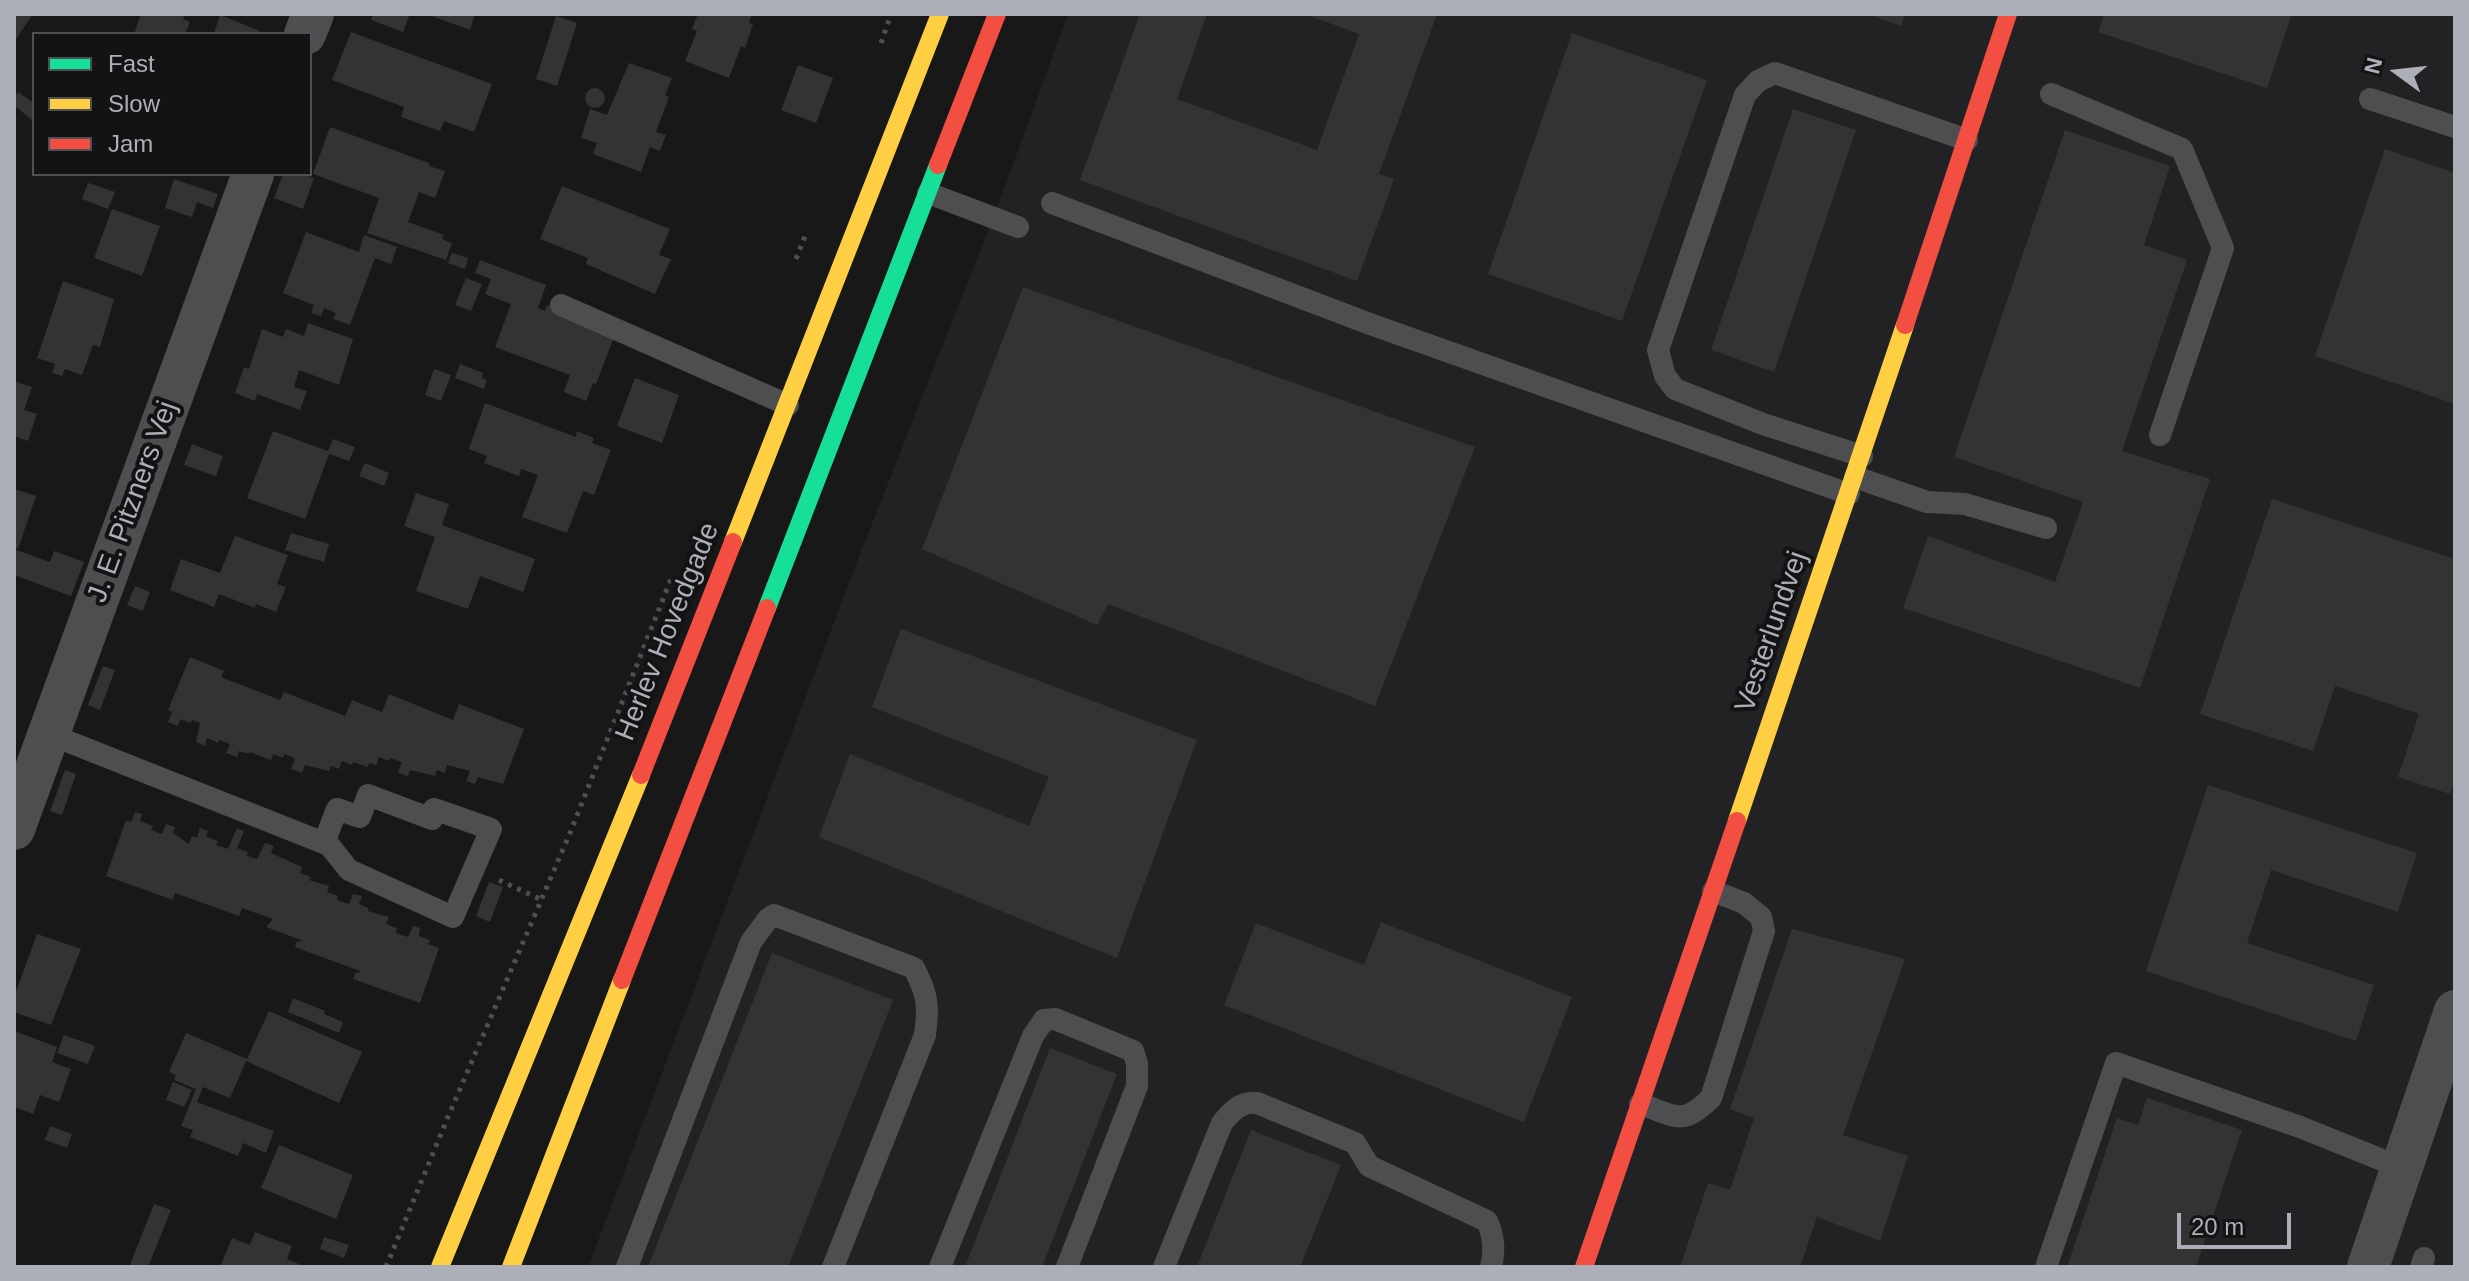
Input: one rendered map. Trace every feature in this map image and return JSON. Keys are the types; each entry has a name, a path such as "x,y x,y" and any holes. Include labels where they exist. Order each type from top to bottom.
{"main road":[{"name":"Herlev Hovedgade","path":"440,1267 611,853 940,14"},
{"path":"511,1267 997,14"},
{"name":"Vesterlundvej","path":"1584,1267 1855,476 2008,14"}],"street":[{"name":"J. E. Pitzners Vej","path":"17,811 49,734 252,176"},
{"path":"2368,1267 2453,1023"}],"lane":[{"path":"1855,476 1763,424 1675,389 1665,376 1658,350 1745,95 1758,81 1775,73 1967,140"},
{"path":"2051,94 2182,149 2223,248 2160,435"},
{"path":"2370,99 2455,127"},
{"path":"928,193 1018,227"},
{"path":"1052,203 1370,324 1855,476 1927,502 1965,504 2046,528"},
{"path":"561,305 788,405"},
{"path":"49,734 329,845 349,870 453,917 491,829 434,809 432,819 368,795 360,817 337,809 324,843"},
{"path":"1640,1104 1684,1118 1694,1115 1711,1098 1764,931 1761,917 1744,903 1713,891"},
{"path":"627,1267 751,942 774,915 914,968 929,1006 925,1035 833,1267"},
{"path":"940,1267 1033,1036 1044,1020 1055,1019 1133,1051 1137,1063 1137,1086 1067,1267"},
{"path":"2046,1267 2116,1063 2300,1127 2402,1168"},
{"path":"1164,1267 1222,1123 1232,1110 1248,1102 1355,1143 1369,1166 1487,1221 1494,1244 1491,1267"}],"path":[{"path":"877,54 891,14"},
{"path":"794,264 810,223"},
{"path":"386,1267 542,900 678,560"},
{"path":"474,869 542,900"}],"shaded area":[{"path":"1068,14 2455,14 2455,1267 588,1267 862,549 994,216"}],"building":[{"path":"14,14 33,14 14,42"},
{"path":"141,14 185,14 183,19 190,22 186,32 135,32"},
{"path":"373,14 410,14 403,32 371,20"},
{"path":"426,14 475,14 470,30"},
{"path":"698,14 752,14 749,23 753,24 745,48 741,46 729,78 685,61 697,31 692,29"},
{"path":"1140,14 1207,14 1177,99 1317,150 1359,34 1305,14 1437,14 1379,174 1394,179 1357,281 1080,180"},
{"path":"1868,14 1905,14 1901,26"},
{"path":"2104,14 2292,14 2267,88 2098,32"},
{"path":"220,15 260,31 260,32 214,32"},
{"path":"556,16 577,23 557,86 536,79"},
{"path":"351,32 492,84 474,132 444,121 440,131 401,117 404,107 332,80"},
{"path":"1572,33 1707,80 1622,321 1488,274"},
{"path":"629,63 672,78 665,95 669,97 656,132 666,135 660,151 650,147 641,172 593,154 597,143 581,138 590,109 607,115"},
{"path":"798,65 833,78 816,123 781,110"},
{"path":"591,88 599,88 605,98 599,108 591,108 585,102 585,94"},
{"path":"18,92 32,102 32,120 14,105"},
{"path":"1793,109 1856,130 1774,372 1711,350"},
{"path":"330,127 445,171 435,198 419,192 408,222 444,235 442,239 452,243 446,260 367,233 379,198 313,174"},
{"path":"2065,130 2170,166 2144,245 2187,260 2122,451 2210,479 2140,688 1903,608 1928,536 2055,582 2083,502 1954,457"},
{"path":"2385,149 2455,173 2455,404 2315,356"},
{"path":"282,176 314,178 303,209 274,198"},
{"path":"174,179 218,194 213,208 197,202 192,217 165,208"},
{"path":"88,183 115,192 108,209 82,199"},
{"path":"562,186 670,229 659,255 671,259 655,294 586,264 588,258 540,239"},
{"path":"112,209 160,226 142,276 94,258"},
{"path":"306,232 359,252 364,235 397,247 391,264 375,258 350,325 333,319 336,313 324,308 321,316 311,313 314,305 283,293"},
{"path":"452,253 468,258 465,269 448,263"},
{"path":"480,260 546,285 538,308 545,311 547,305 573,314 614,337 586,401 564,392 570,375 495,347 511,304 485,294 491,279 475,273"},
{"path":"466,278 482,284 471,311 455,305"},
{"path":"63,281 114,299 100,347 93,345 82,375 65,369 62,376 52,373 55,364 37,358"},
{"path":"1023,287 1475,447 1375,706 1108,604 1097,625 922,549"},
{"path":"308,323 353,339 339,385 299,370 294,387 307,391 300,410 257,394 255,401 235,393 244,367 249,369 262,329 283,337 286,329 304,336"},
{"path":"460,364 483,373 482,378 487,380 484,389 455,378"},
{"path":"434,369 451,375 441,401 425,395"},
{"path":"635,378 679,395 662,443 617,426"},
{"path":"14,381 32,387 24,410 37,414 28,441 14,436"},
{"path":"485,403 576,437 577,431 594,438 592,443 611,450 594,495 583,491 567,533 522,517 538,475 521,469 519,476 484,463 487,456 469,449"},
{"path":"273,431 328,451 333,439 355,447 349,461 329,454 305,519 247,498"},
{"path":"192,444 223,456 216,476 184,465"},
{"path":"365,463 389,473 384,486 359,476"},
{"path":"14,489 36,496 18,549 14,547"},
{"path":"416,493 449,504 442,525 535,559 523,592 480,576 468,609 416,591 435,537 404,526"},
{"path":"2272,499 2455,559 2455,778 2450,794 2398,777 2419,714 2335,686 2313,751 2200,714"},
{"path":"291,533 329,544 324,562 285,550"},
{"path":"235,536 288,555 277,584 286,587 276,612 256,604 255,608 219,594 214,607 170,590 181,559 220,573"},
{"path":"14,549 50,562 54,551 84,562 71,596 14,575"},
{"path":"135,586 150,592 143,611 127,605"},
{"path":"901,629 1197,740 1117,958 819,837 850,754 1029,826 1049,777 872,707"},
{"path":"190,657 224,671 221,677 280,700 284,692 345,716 352,700 382,712 389,694 453,720 459,704 524,729 503,784 478,777 475,784 466,781 470,771 447,765 445,773 437,770 435,776 410,770 408,777 398,772 402,762 379,757 376,765 369,763 368,767 342,761 339,769 331,766 329,771 305,765 302,773 291,769 295,758 273,754 271,760 239,751 237,757 226,753 230,744 207,738 205,746 196,742 200,723 180,719 178,726 168,722 172,712 168,710"},
{"path":"103,666 115,670 100,710 88,705"},
{"path":"65,770 76,774 62,815 50,811"},
{"path":"2208,785 2417,853 2398,912 2271,870 2247,943 2374,985 2356,1041 2146,971"},
{"path":"135,812 142,814 140,821 153,826 151,830 162,834 166,824 175,827 173,833 189,844 192,836 197,838 200,828 208,831 206,837 218,841 216,845 228,849 237,828 244,831 237,848 248,852 247,856 257,859 265,843 274,846 271,853 302,867 300,873 311,877 309,880 329,886 327,892 338,896 337,900 349,904 353,894 362,896 359,904 368,911 389,917 386,924 397,928 396,933 408,937 413,926 420,928 419,936 439,948 420,1003 353,979 360,971 295,947 301,940 266,927 273,919 242,908 239,916 175,893 173,900 106,876 126,820 131,822"},
{"path":"489,882 503,887 490,922 476,916"},
{"path":"1381,922 1572,997 1524,1122 1224,1005 1256,923 1364,965"},
{"path":"1792,929 1905,959 1843,1135 1908,1156 1880,1241 1817,1217 1800,1267 1680,1267 1708,1183 1730,1190 1754,1118 1730,1109"},
{"path":"37,934 81,949 51,1025 14,1012 14,997"},
{"path":"772,953 893,1000 788,1267 648,1267"},
{"path":"293,998 343,1022 339,1033 288,1012"},
{"path":"269,1011 362,1052 339,1103 246,1061"},
{"path":"14,1031 57,1047 52,1062 71,1069 59,1102 40,1095 33,1114 14,1107"},
{"path":"186,1033 247,1059 230,1098 203,1087 197,1102 274,1131 266,1153 243,1143 238,1156 190,1137 193,1130 181,1126 196,1089 174,1080 176,1075 169,1072"},
{"path":"64,1035 95,1046 88,1064 57,1053"},
{"path":"1050,1048 1117,1074 1042,1267 965,1267"},
{"path":"173,1082 192,1090 184,1107 166,1100"},
{"path":"2147,1098 2242,1130 2196,1267 2067,1267 2117,1118 2138,1125"},
{"path":"50,1126 72,1134 67,1148 45,1140"},
{"path":"1251,1130 1341,1165 1300,1267 1197,1267"},
{"path":"279,1145 353,1175 336,1219 261,1188"},
{"path":"154,1204 171,1210 148,1267 129,1267"},
{"path":"255,1232 292,1246 287,1259 306,1267 220,1267 232,1238 250,1245"},
{"path":"324,1237 349,1245 344,1258 320,1249"}],"traffic: fast":[{"path":"767,608 938,165"}],"traffic: slow":[{"path":"733,542 940,14"},
{"path":"1737,821 1905,325"},
{"path":"440,1267 641,775"},
{"path":"511,1267 622,980"}],"traffic: jam":[{"path":"938,165 997,14"},
{"path":"1905,325 2008,14"},
{"path":"641,775 733,542"},
{"path":"622,980 767,608"},
{"path":"1584,1267 1737,821"}]}
